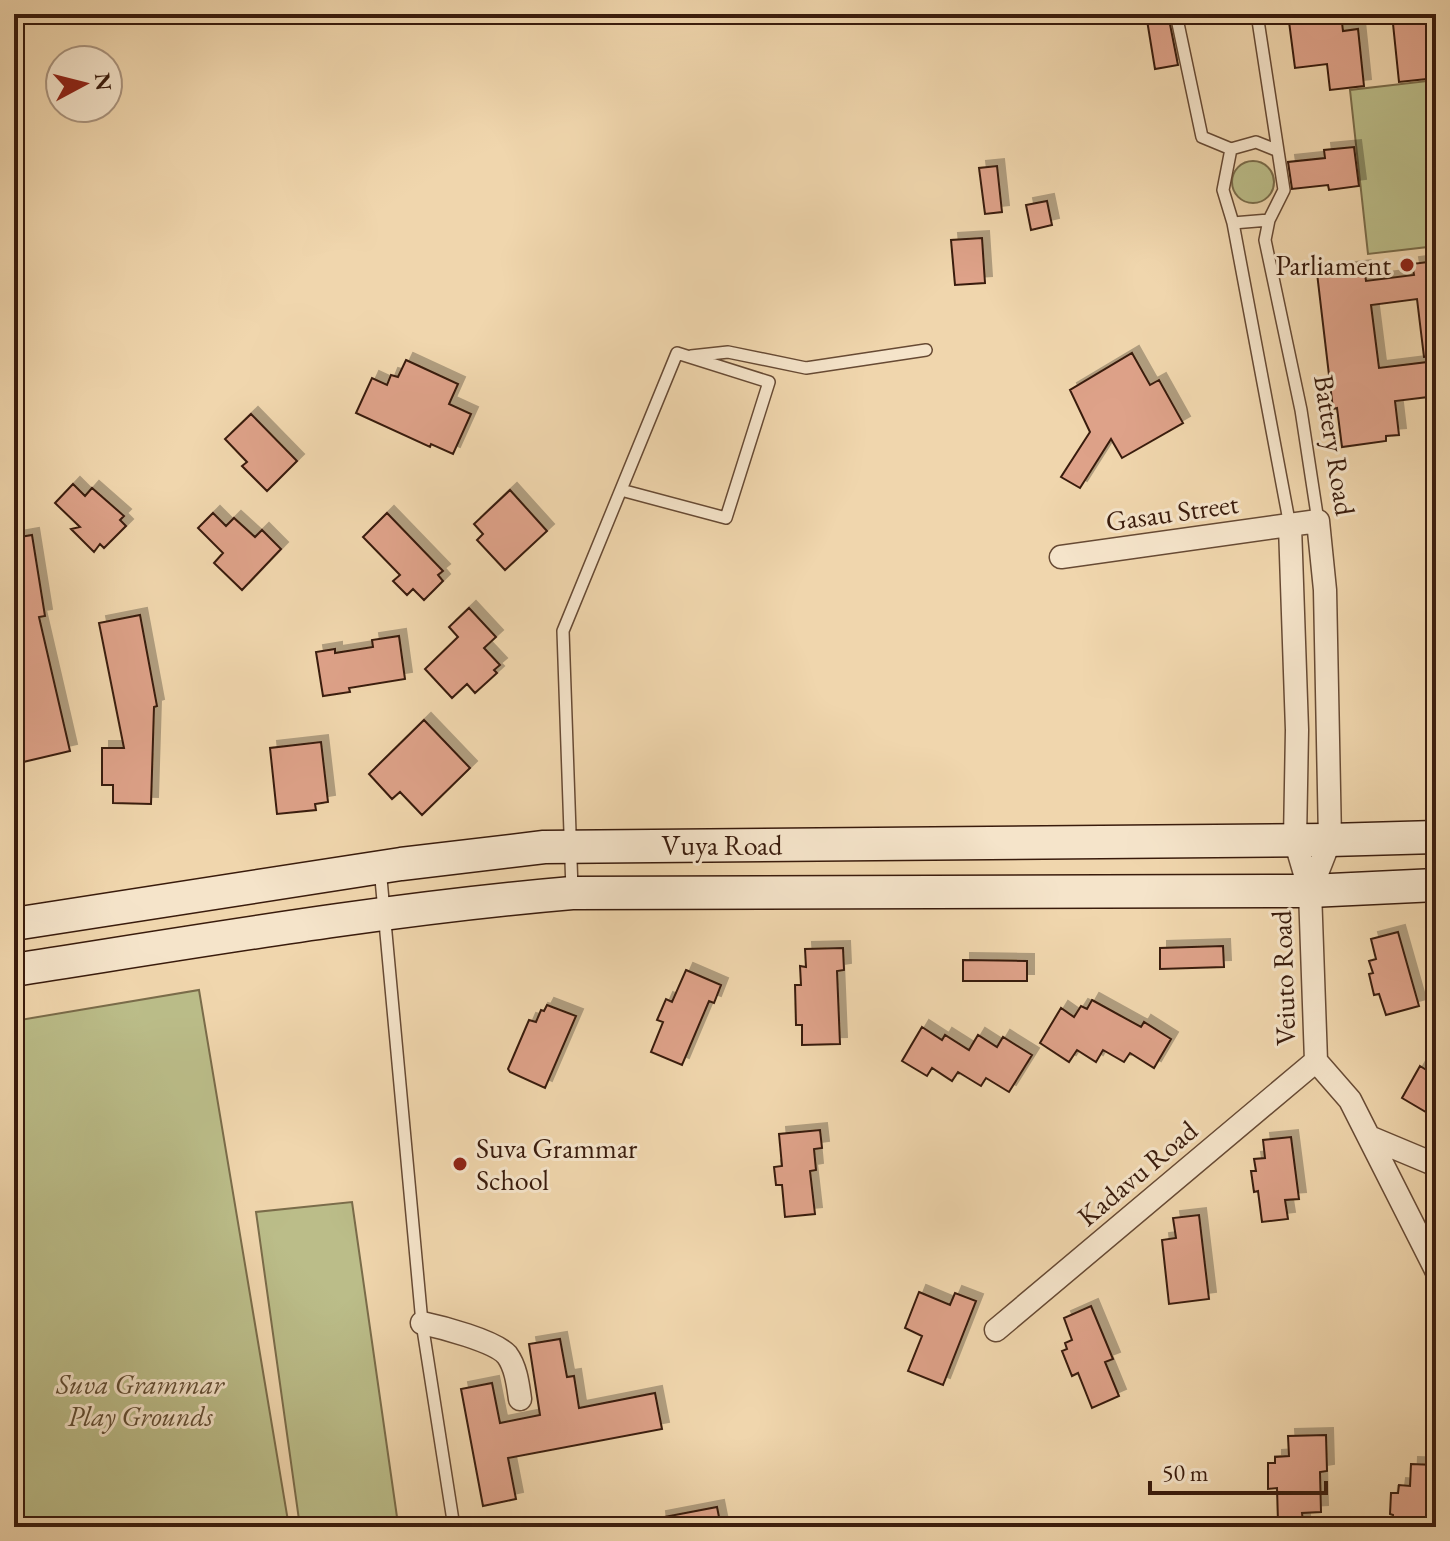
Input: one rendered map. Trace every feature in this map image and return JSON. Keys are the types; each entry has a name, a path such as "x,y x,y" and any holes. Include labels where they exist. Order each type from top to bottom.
{"main road":[{"name":"Vuya Road","path":"14,924 380,867 571,846 1436,837"},
{"name":"Vuya Road","path":"14,970 385,913 572,893 1310,891 1436,885"}],"street":[{"name":"Gasau Street","path":"1061,557 1318,521"},
{"name":"Battery Road","path":"1310,891 1330,840 1325,590 1318,521"},
{"name":"Battery Road","path":"1290,526 1297,730 1295,840 1310,891"},
{"name":"Veiuto Road","path":"1310,891 1316,1061 1350,1100 1436,1270"},
{"name":"Kadavu Road","path":"996,1330 1316,1061"},
{"path":"1369,1137 1436,1165"},
{"path":"422,1323 455,1330 506,1354 516,1375 520,1399"}],"lane":[{"path":"1176,14 1202,137 1231,149 1256,142 1276,150"},
{"name":"Battery Road","path":"1257,14 1284,190 1269,220 1265,240 1301,410 1318,521"},
{"name":"Battery Road","path":"1231,149 1223,190 1233,223 1290,526"},
{"path":"1233,223 1269,220"},
{"path":"687,356 728,352 806,368 926,350"},
{"path":"572,893 563,631 677,353 769,382 726,518 621,490"},
{"path":"380,867 422,1323 454,1527"}],"green space":[{"path":"1427,81 1436,160 1436,246 1368,254 1350,90"},
{"path":"1253,161 1268,167 1274,182 1268,197 1253,203 1238,197 1232,182 1238,167"},
{"name":"Suva Grammar Play Grounds","path":"199,990 289,1527 14,1527 14,1021"},
{"path":"352,1202 397,1517 300,1527 256,1212"}],"building":[{"path":"1146,14 1168,14 1178,65 1155,69"},
{"path":"1288,14 1341,14 1343,31 1358,29 1364,86 1330,90 1327,64 1295,68"},
{"path":"1392,14 1436,14 1436,78 1399,82"},
{"path":"1354,147 1359,186 1329,190 1328,185 1292,189 1288,162 1325,158 1324,150"},
{"path":"997,166 1002,212 985,214 979,168"},
{"path":"1047,201 1052,225 1031,230 1026,205"},
{"path":"982,238 985,283 955,285 951,240"},
{"path":"1436,261 1436,356 1424,357 1417,299 1371,305 1379,368 1436,361 1436,396 1395,401 1399,435 1386,436 1386,441 1342,447 1337,408 1333,409 1317,273 1364,267 1366,281 1414,275 1412,264"},
{"path":"1132,353 1150,385 1159,380 1183,423 1122,458 1111,439 1080,488 1061,477 1090,432 1070,390"},
{"path":"406,360 458,384 449,404 471,414 453,454 431,444 430,447 356,413 372,378 387,385 391,375 398,377"},
{"path":"251,414 297,461 267,491 242,466 247,462 225,439"},
{"path":"73,484 85,496 92,488 124,516 120,520 126,526 104,548 100,544 94,552 71,529 80,527 55,503"},
{"path":"510,490 547,531 505,570 477,540 483,534 474,524"},
{"path":"213,513 226,526 234,518 255,537 262,530 281,549 242,590 214,563 223,553 198,528"},
{"path":"387,513 443,571 438,575 443,581 424,600 413,589 407,595 393,581 400,575 363,537"},
{"path":"32,535 45,616 39,617 70,751 19,763 14,740 14,538"},
{"path":"469,608 496,637 484,648 500,665 494,670 497,673 475,693 467,684 452,698 425,669 458,637 449,627"},
{"path":"140,615 157,706 154,707 151,804 113,803 113,785 102,785 102,748 124,748 99,623"},
{"path":"399,636 405,679 349,688 350,692 323,696 316,652 335,649 335,653 373,647 372,640"},
{"path":"424,720 470,768 422,815 400,792 392,799 369,774"},
{"path":"321,742 328,802 315,804 316,810 277,814 270,748"},
{"path":"1398,932 1419,1006 1386,1015 1379,994 1374,995 1369,974 1373,973 1369,961 1376,959 1371,939"},
{"path":"1223,946 1224,967 1160,969 1160,948"},
{"path":"843,948 844,970 837,971 840,1044 802,1045 802,1025 796,1025 795,985 801,985 800,966 806,967 805,949"},
{"path":"963,960 1027,961 1027,981 963,981"},
{"path":"686,970 721,985 714,1003 709,1001 682,1065 651,1052 663,1022 657,1020 666,999 672,1002"},
{"path":"1092,1000 1141,1027 1144,1022 1171,1039 1154,1068 1130,1053 1124,1062 1103,1050 1096,1062 1077,1050 1069,1062 1040,1043 1061,1008 1074,1017 1081,1006 1087,1009"},
{"path":"547,1005 576,1016 545,1088 508,1069 529,1020 536,1022"},
{"path":"922,1027 942,1040 945,1035 969,1050 978,1035 997,1047 1003,1037 1032,1055 1009,1092 986,1078 981,1086 958,1072 952,1081 932,1068 927,1076 902,1061"},
{"path":"1420,1066 1436,1076 1436,1118 1402,1098"},
{"path":"820,1130 822,1148 814,1149 816,1170 810,1171 815,1214 785,1217 782,1185 776,1185 774,1167 782,1166 779,1134"},
{"path":"1291,1137 1299,1199 1285,1200 1288,1219 1262,1222 1258,1191 1254,1192 1251,1171 1256,1171 1254,1159 1265,1158 1263,1140"},
{"path":"1199,1215 1209,1299 1169,1304 1162,1240 1176,1238 1173,1218"},
{"path":"919,1292 950,1305 955,1293 976,1301 943,1385 908,1371 922,1336 905,1328"},
{"path":"1091,1306 1113,1359 1105,1362 1119,1396 1092,1408 1078,1373 1072,1376 1062,1351 1067,1349 1065,1343 1072,1340 1064,1318"},
{"path":"560,1339 567,1377 574,1376 579,1408 655,1393 662,1429 508,1458 516,1499 483,1506 461,1389 492,1383 500,1423 540,1415 529,1344"},
{"path":"1326,1435 1327,1471 1320,1472 1321,1512 1302,1513 1303,1522 1278,1522 1277,1488 1268,1489 1268,1463 1275,1463 1275,1457 1289,1456 1288,1436"},
{"path":"1411,1464 1435,1465 1431,1527 1392,1527 1391,1493 1398,1493 1399,1485 1410,1486"},
{"path":"717,1507 721,1527 660,1527 659,1518"}],"place":[{"name":"Parliament","path":"1407,265"},
{"name":"Suva Grammar School","path":"460,1164"}]}
